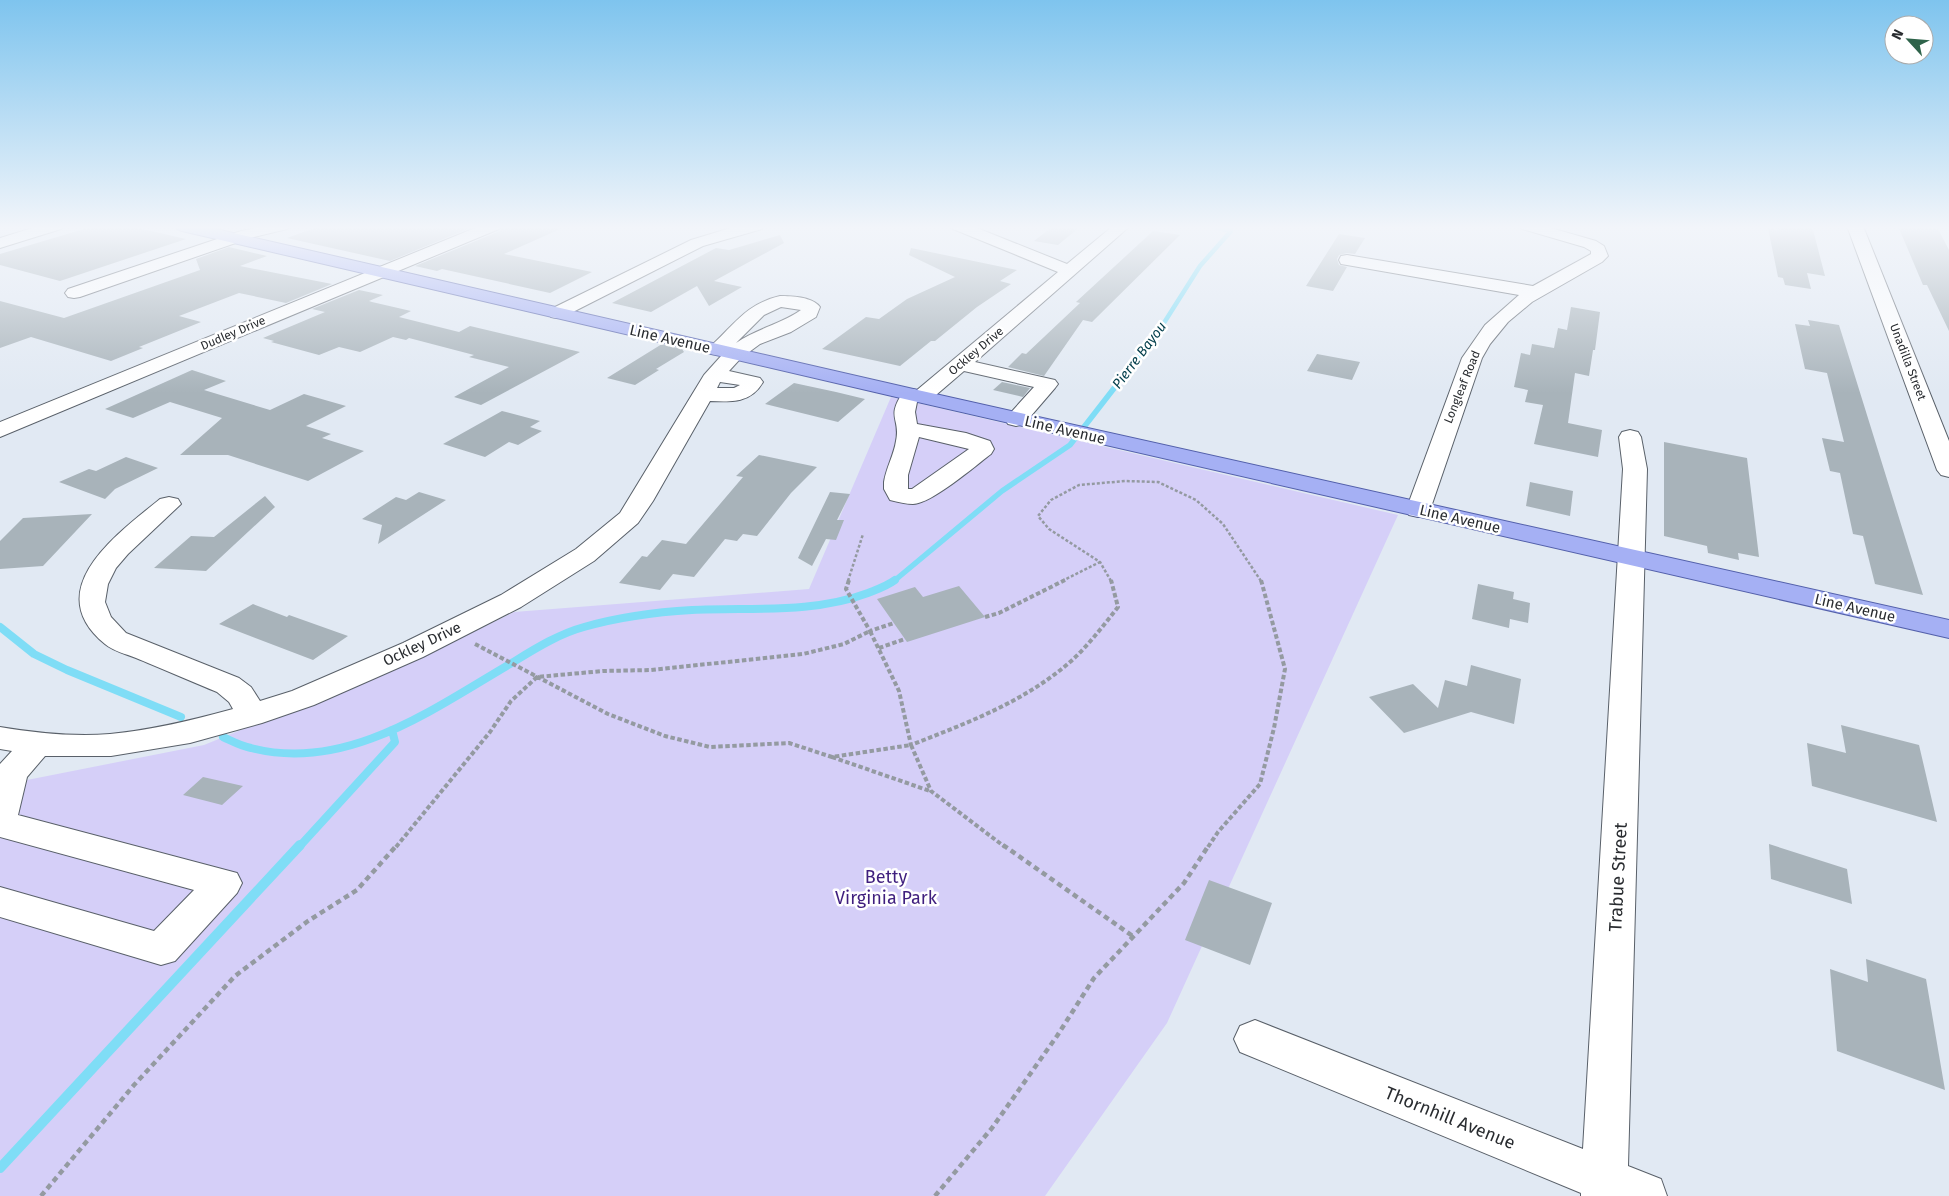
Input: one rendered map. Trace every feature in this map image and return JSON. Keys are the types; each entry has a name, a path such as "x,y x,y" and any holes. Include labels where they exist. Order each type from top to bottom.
{"main road":[{"name":"Line Avenue","path":"422,282 557,313 721,361 917,396 1949,629"}],"street":[{"path":"74,294 108,282"},
{"name":"Dudley Drive","path":"0,430 355,282"},
{"path":"557,313 619,282"},
{"name":"Ockley Drive","path":"917,396 959,364 1057,282"},
{"path":"1475,282 1535,292"},
{"name":"Longleaf Road","path":"1418,510 1472,358 1484,336 1525,298 1554,282"},
{"name":"Unadilla Street","path":"1877,282 1949,470"},
{"path":"790,301 811,307 810,313 798,321 753,340 721,361 748,317 773,303 790,301"},
{"name":"Ockley Drive","path":"0,738 37,744 85,746 111,745 190,732 303,698 413,650 511,601 585,556 629,518 641,501 721,361"},
{"path":"959,364 1048,384 1026,421"},
{"path":"906,428 905,404 917,396"},
{"name":"Trabue Street","path":"1604,1188 1632,558 1635,469 1630,437"},
{"path":"169,504 115,551 99,573 91,594 93,614 106,632 116,639 238,690 245,698 251,715"},
{"path":"0,817 11,772 37,744"},
{"path":"0,824 224,883 161,949 0,902"},
{"name":"Thornhill Avenue","path":"1255,1040 1604,1188 1644,1196"}],"path":[{"path":"832,756 911,745 971,722 1018,698 1071,661 1118,607 1110,576 1100,562 1049,528 1038,516 1051,500 1079,486 1125,480 1158,482 1196,500 1223,524 1262,582 1285,669 1274,728 1260,784 1218,832 1184,883 1094,978 1058,1036 998,1120 935,1196"},
{"path":"863,534 846,589 879,648 899,691 911,745 931,791"},
{"path":"985,617 999,613 1100,562"},
{"path":"41,1196 134,1085 235,976 308,922 357,890 490,732 511,701 537,677 603,671 684,667 803,654 844,644 870,631 894,623"},
{"path":"879,648 905,639"},
{"path":"496,655 608,714 664,736 710,747 789,743 931,791 990,836 1134,937"}],"green space":[{"name":"Betty Virginia Park","path":"891,397 1398,515 1167,1023 1045,1196 0,1196 0,797 27,780 204,745 437,650 514,612 809,589"}],"building":[{"path":"167,282 321,282 332,284 286,303 239,293 179,316 201,322 139,347 143,348 111,361 31,337 0,348 0,301 64,318"},
{"path":"500,282 572,282 550,293"},
{"path":"652,282 718,282 742,287 709,306 697,286 651,312 612,303"},
{"path":"944,282 1003,282 1011,284 977,307 900,366 822,349 866,317 879,319 907,299"},
{"path":"1098,282 1133,282 1092,322 1083,320 1044,376 1008,367 1022,353 1026,354 1080,303 1076,302"},
{"path":"1309,282 1338,282 1333,291 1306,286"},
{"path":"1784,282 1809,282 1811,289 1785,285"},
{"path":"1922,282 1949,282 1949,331 1927,285 1923,285"},
{"path":"359,290 383,295 369,301 411,311 399,317 459,332 470,326 580,352 481,405 454,397 509,367 469,357 474,355 409,338 406,340 393,337 360,352 339,347 319,355 271,342 274,341 263,338 325,312 312,309"},
{"path":"1571,307 1600,312 1595,350 1593,350 1589,376 1575,373 1568,423 1602,430 1598,457 1534,444 1543,405 1525,402 1528,390 1514,387 1521,353 1530,355 1532,344 1554,348 1558,328 1567,330"},
{"path":"1808,320 1839,325 1923,595 1875,584 1863,536 1853,534 1840,473 1830,471 1822,438 1844,442 1827,373 1805,369 1795,324 1810,326"},
{"path":"662,344 682,349 684,352 656,369 659,370 635,385 607,378"},
{"path":"1317,354 1360,362 1352,380 1307,371"},
{"path":"192,370 226,381 204,390 270,410 304,394 346,406 306,426 331,434 322,438 364,451 308,481 228,455 180,455 222,418 170,402 133,418 105,409"},
{"path":"1002,382 1030,388 1023,397 993,390"},
{"path":"794,383 865,399 838,422 765,404"},
{"path":"502,411 540,421 530,427 542,431 518,445 509,442 485,457 443,444"},
{"path":"1664,442 1747,458 1759,557 1738,553 1739,560 1708,553 1707,546 1664,536"},
{"path":"759,455 817,467 791,493 757,536 743,534 737,541 725,539 694,577 673,574 660,590 619,583 642,556 647,557 662,540 686,544 743,477 736,476"},
{"path":"126,457 158,468 115,489 105,499 59,482 89,469 96,471"},
{"path":"1530,482 1573,491 1570,516 1526,506"},
{"path":"419,492 446,500 378,544 382,525 362,519 396,497 406,500"},
{"path":"830,492 850,494 837,520 844,520 836,540 826,539 812,566 798,558"},
{"path":"265,496 275,507 206,571 154,568 191,536 214,537"},
{"path":"92,514 43,566 0,569 0,541 23,518"},
{"path":"1478,584 1514,592 1513,599 1530,603 1528,623 1510,619 1509,628 1472,619"},
{"path":"959,586 985,617 907,642 877,599 915,587 923,597"},
{"path":"253,604 348,636 313,660 219,624"},
{"path":"1471,665 1521,679 1514,724 1471,712 1404,733 1369,697 1413,684 1438,708 1445,680 1467,686"},
{"path":"1841,725 1919,745 1937,822 1812,786 1807,743 1846,753"},
{"path":"203,777 243,786 222,805 183,795"},
{"path":"1769,844 1847,869 1852,904 1771,879"},
{"path":"1209,880 1272,903 1250,965 1185,940"},
{"path":"1866,959 1926,979 1945,1090 1837,1051 1830,969 1868,982"}],"waterway":[{"name":"Pierre Bayou","path":"1121,380 1162,326 1190,282"},
{"path":"894,581 1002,491 1070,445 1122,378"},
{"path":"223,737 247,747 286,753 321,752 354,744 387,732 450,700 546,643 597,623 665,612 803,607 825,604 847,600 868,593 886,586 895,580"},
{"path":"0,627 34,654 67,670 181,717"},
{"path":"299,847 395,742 392,730"},
{"path":"0,1168 300,845"}]}
